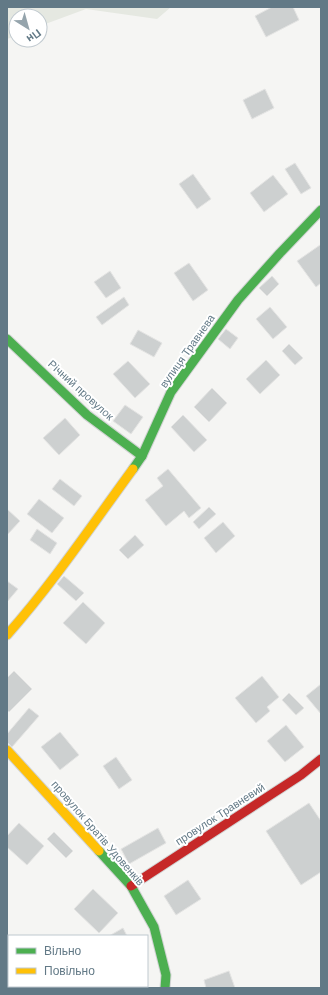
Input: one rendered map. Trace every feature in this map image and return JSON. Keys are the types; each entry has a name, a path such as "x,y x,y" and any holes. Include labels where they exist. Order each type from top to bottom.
{"street":[{"name":"вулиця Травнева","path":"7,635 30,609 142,456 171,392 238,300 321,210"},
{"name":"Річний провулок","path":"7,339 87,415 142,456"},
{"name":"провулок Братів Удовенків","path":"7,750 131,886 154,927 166,975 164,988"},
{"name":"провулок Травневий","path":"131,886 301,775 321,759"}],"shaded area":[{"path":"7,7 171,7 157,19 86,9 48,23 48,8 8,8 7,39"}],"building":[{"path":"272,7 293,7 299,20 266,37 255,16"},
{"path":"265,89 274,108 252,119 243,100"},
{"path":"295,163 311,188 301,194 285,169"},
{"path":"193,174 211,199 197,209 179,184"},
{"path":"273,175 288,194 264,212 250,193"},
{"path":"320,245 321,283 316,287 297,261"},
{"path":"189,263 208,290 193,301 174,273"},
{"path":"110,271 121,288 106,298 94,282"},
{"path":"272,276 279,284 267,296 259,288"},
{"path":"124,297 129,305 102,325 96,317"},
{"path":"270,307 287,327 273,339 256,319"},
{"path":"226,329 238,338 230,349 218,339"},
{"path":"138,330 162,343 154,357 130,344"},
{"path":"289,344 303,358 295,365 282,351"},
{"path":"266,360 280,375 260,394 246,379"},
{"path":"128,361 150,384 135,398 113,374"},
{"path":"212,388 227,403 209,422 194,407"},
{"path":"125,405 143,417 131,434 113,421"},
{"path":"183,415 207,440 194,452 171,427"},
{"path":"65,418 80,435 59,455 43,438"},
{"path":"168,469 201,508 189,518 184,511 166,526 145,500 163,486 157,478"},
{"path":"60,479 82,496 74,506 52,489"},
{"path":"39,499 64,518 52,533 27,514"},
{"path":"209,507 216,514 199,529 193,522"},
{"path":"7,509 20,521 7,535"},
{"path":"223,522 235,536 216,553 204,538"},
{"path":"37,529 57,543 50,554 30,540"},
{"path":"135,535 144,545 128,559 119,550"},
{"path":"64,576 84,593 76,601 57,584"},
{"path":"7,581 18,589 7,602"},
{"path":"83,602 105,623 86,644 63,623"},
{"path":"14,671 32,689 9,712 7,710 7,678"},
{"path":"262,676 279,697 267,707 270,711 256,723 235,698"},
{"path":"321,684 321,714 306,696"},
{"path":"289,693 304,708 296,715 282,700"},
{"path":"29,708 39,716 12,747 7,742 7,734"},
{"path":"286,725 304,747 285,762 267,741"},
{"path":"60,732 79,755 60,770 41,747"},
{"path":"116,757 132,780 119,789 103,766"},
{"path":"309,803 321,821 321,872 301,885 266,831"},
{"path":"19,823 44,846 27,865 7,847 7,836"},
{"path":"158,828 166,843 129,864 121,849"},
{"path":"54,832 73,851 66,858 47,839"},
{"path":"188,880 201,899 176,915 164,896"},
{"path":"93,889 118,913 99,933 74,909"},
{"path":"123,928 126,935 111,935"},
{"path":"229,971 235,988 206,988 204,980"}],"traffic: fast":[{"path":"133,469 142,456 171,392 238,300 321,210"},
{"path":"7,339 87,415 142,456"},
{"path":"99,851 131,886 154,927 166,975 165,988"}],"traffic: slow":[{"path":"7,635 56,574 133,469"},
{"path":"7,750 99,851"}],"traffic: jam":[{"path":"131,886 301,775 321,759"}]}
